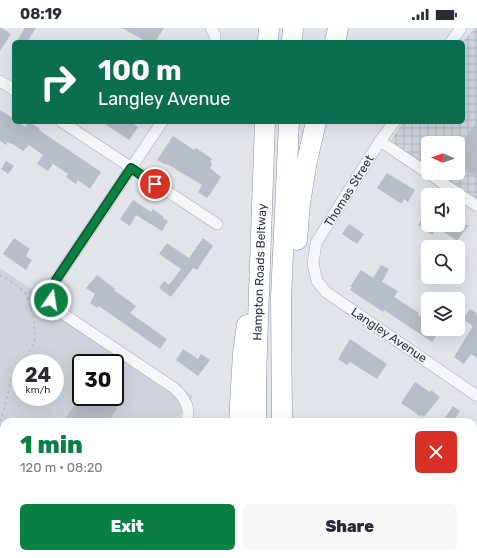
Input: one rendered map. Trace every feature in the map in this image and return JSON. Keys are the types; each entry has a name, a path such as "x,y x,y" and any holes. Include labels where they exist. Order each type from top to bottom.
{"highway":[{"path":"268,40 269,28"},
{"path":"292,40 293,28"},
{"path":"335,40 338,28"},
{"name":"Hampton Roads Beltway","path":"256,418 256,378 265,124"},
{"name":"Hampton Roads Beltway","path":"282,418 281,298 289,124"},
{"path":"281,298 295,254 300,203 307,161 316,124"},
{"path":"239,418 242,352 261,230"}],"street":[{"path":"210,28 215,35 215,40"},
{"path":"452,40 461,28"},
{"path":"0,81 12,89"},
{"path":"65,124 217,224"},
{"path":"161,124 52,288 50,296 51,300 59,311 174,388 184,397 188,408 187,418"},
{"name":"Thomas Street","path":"313,264 316,243 380,141 393,124"},
{"path":"380,141 477,206"},
{"name":"Langley Avenue","path":"313,264 317,281 326,292 477,396"}],"path":[{"path":"0,275 21,289 27,295 36,335 35,341 27,354"},
{"path":"1,418 12,378"}],"shaded area":[{"path":"475,28 477,28 477,201 465,193 465,188 457,188 445,180 465,180 465,136 421,136 421,164 389,143 402,124 465,124 465,40"},
{"path":"0,268 193,396 179,418 0,418"}],"building":[{"path":"0,28 11,34 0,51"},
{"path":"25,28 36,28 28,40 17,40"},
{"path":"122,28 164,28 156,40 143,40"},
{"path":"0,110 12,118 12,124 21,124 25,127 27,124 32,124 101,172 90,189 78,180 76,184 66,177 68,174 53,164 48,171 37,164 43,155 29,145 23,151 11,143 8,142 6,145 0,141"},
{"path":"477,121 477,177 465,169 465,139"},
{"path":"105,124 133,124 138,127 129,140"},
{"path":"173,136 194,150 196,148 212,159 210,162 212,164 210,168 221,177 207,198 198,192 202,185 167,164 166,165 157,160"},
{"path":"6,161 14,166 8,174 1,169"},
{"path":"387,173 415,190 408,202 404,199 402,203 400,203 377,188"},
{"path":"133,200 151,212 153,209 168,221 162,231 136,215 130,226 120,219"},
{"path":"349,224 364,234 357,244 342,234"},
{"path":"465,225 469,225 465,230"},
{"path":"428,232 435,232 432,235"},
{"path":"444,232 464,232 458,240"},
{"path":"14,238 30,249 26,256 32,260 26,270 3,254"},
{"path":"203,238 213,246 197,270 193,268 171,297 159,288 164,281 169,285 181,269 159,254 167,243 189,258"},
{"path":"381,265 389,269 382,282 398,291 394,297 419,313 418,315 421,317 421,335 350,290 352,287 350,287 361,270 373,278"},
{"path":"97,275 136,306 130,313 167,339 160,349 99,306 97,308 90,303 95,294 86,288"},
{"path":"470,309 477,314 477,358 471,354 464,364 454,357 473,326 465,320 465,316"},
{"path":"423,336 436,336 432,342"},
{"path":"350,339 387,364 377,379 350,362 347,365 338,359"},
{"path":"183,349 198,359 201,354 210,360 198,376 176,360"},
{"path":"415,382 430,392 431,390 440,397 424,417 421,415 420,416 401,403"},
{"path":"74,406 118,406 111,418 66,418"},
{"path":"453,406 460,411 456,418 445,418"}],"route":[{"path":"51,300 50,296 56,280 131,168 155,184"}]}
